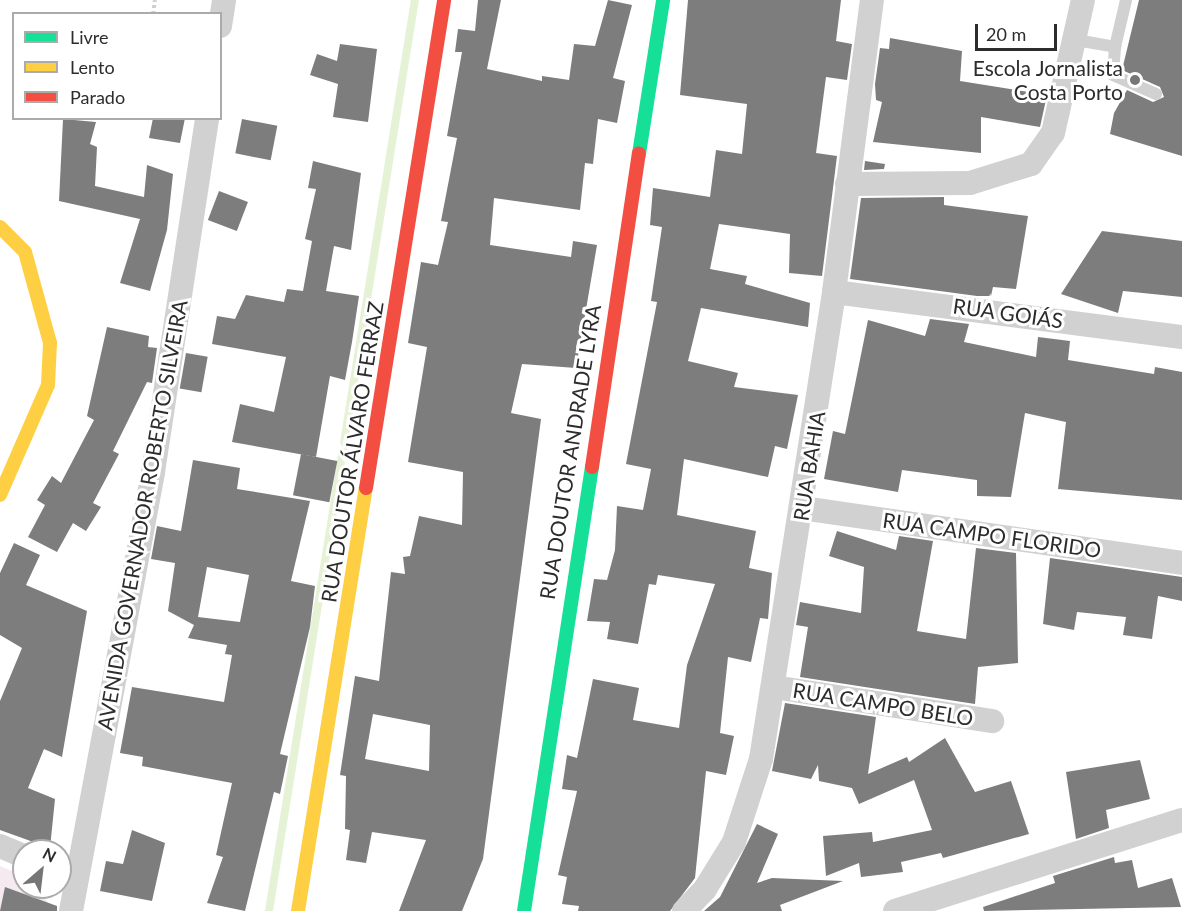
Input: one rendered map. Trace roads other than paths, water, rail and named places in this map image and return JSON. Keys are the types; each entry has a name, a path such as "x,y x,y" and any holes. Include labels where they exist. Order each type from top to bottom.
{"main road":[{"name":"RUA DOUTOR ÁLVARO FERRAZ","path":"298,911 444,0"},
{"name":"RUA DOUTOR ANDRADE LYRA","path":"524,911 663,0"},
{"path":"0,227 25,252 50,343 48,385 6,464 0,495"}],"street":[{"name":"RUA BAHIA","path":"684,911 705,889 738,832 761,759 834,292 872,0"},
{"path":"847,184 970,183 1031,164 1053,133 1076,40 1083,0"},
{"name":"AVENIDA GOVERNADOR ROBERTO SILVEIRA","path":"72,856 157,450 207,120"},
{"name":"RUA GOIÁS","path":"834,292 1182,337"},
{"name":"RUA CAMPO FLORIDO","path":"802,507 1182,563"},
{"name":"RUA CAMPO BELO","path":"774,687 992,722"},
{"path":"895,911 1177,827"}],"lane":[{"path":"1126,0 1115,47 1113,75 1156,94"},
{"path":"1076,40 1115,47"}],"waterway":[{"path":"269,911 415,0"}],"place":[{"name":"Escola Jornalista Costa Porto","path":"1135,80"}]}
